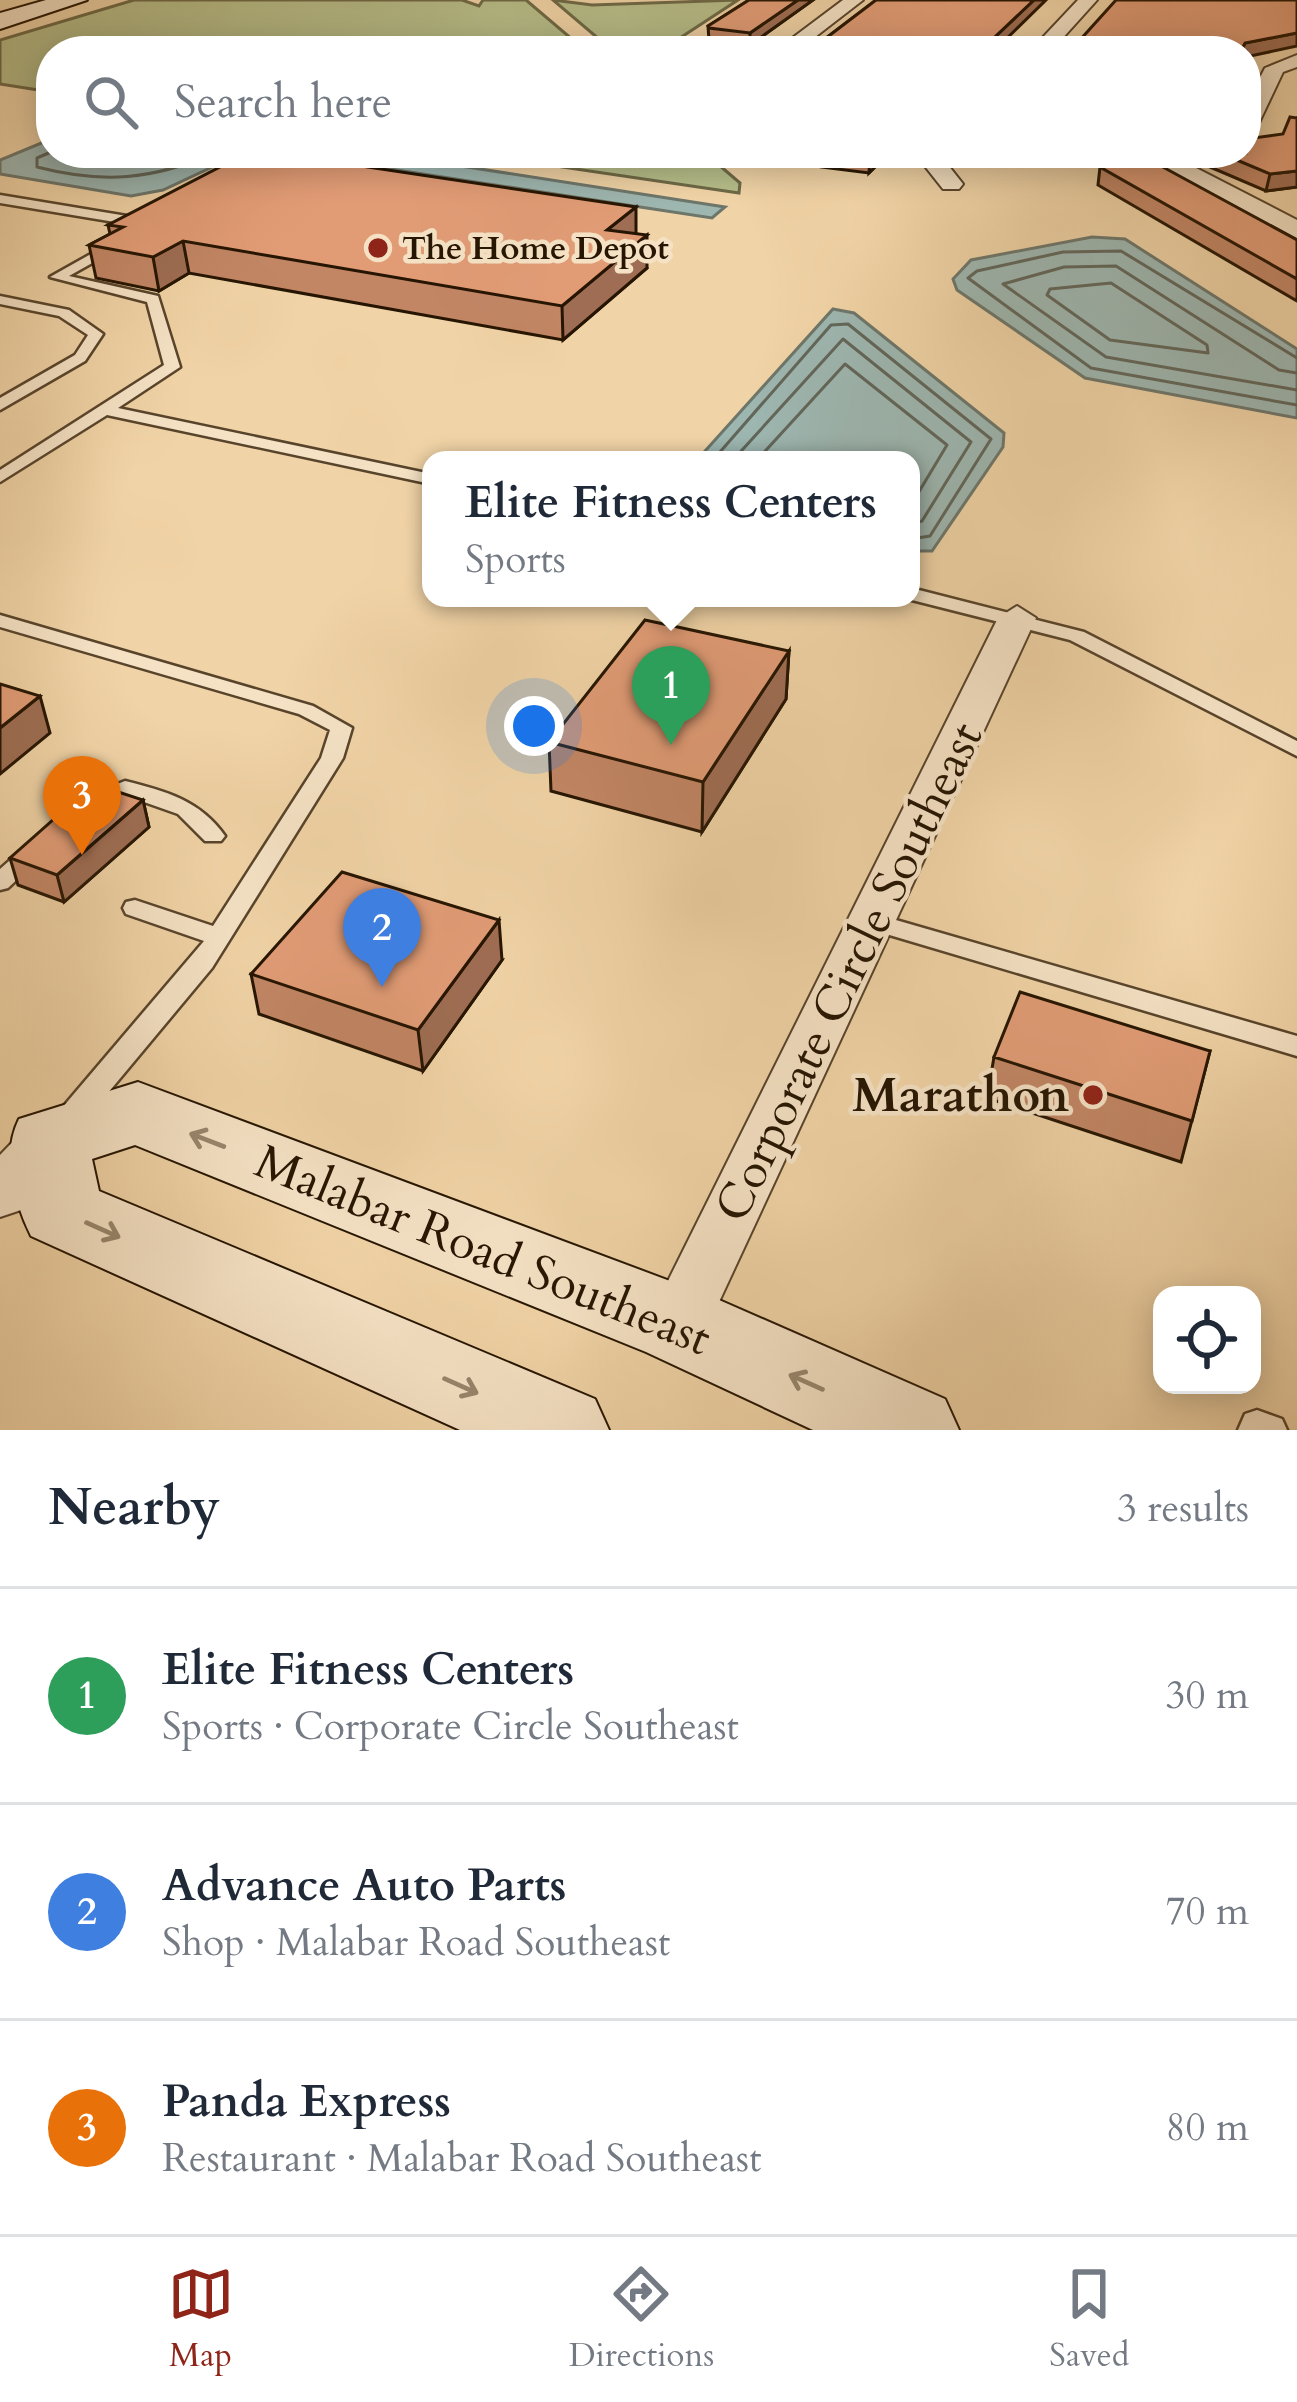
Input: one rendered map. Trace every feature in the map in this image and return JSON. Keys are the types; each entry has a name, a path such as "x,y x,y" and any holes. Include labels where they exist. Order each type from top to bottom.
{"main road":[{"path":"0,21 74,0"},
{"name":"Malabar Road Southeast","path":"16,1153 138,1113 678,1324 912,1430"},
{"path":"16,1153 61,1212 562,1430"}],"street":[{"path":"805,36 854,0"},
{"path":"1054,36 1088,0"},
{"path":"1261,112 1275,68 1297,61"},
{"path":"938,168 951,184"},
{"path":"1179,168 1297,230"},
{"name":"Corporate Circle Southeast","path":"678,1324 1017,618"}],"lane":[{"path":"0,199 152,224 57,277 153,298 172,367 8,464 0,477"},
{"path":"0,300 64,313 96,334 80,358 0,405"},
{"path":"104,410 422,477"},
{"path":"920,596 1017,618 1128,659 1297,749"},
{"path":"0,620 307,710 341,728 332,758 219,937 16,1153"},
{"path":"0,882 85,806 125,788 176,803 202,818 213,836"},
{"path":"135,908 219,937"},
{"path":"875,922 1297,1046"},
{"path":"1255,1430 1257,1425 1270,1430"}],"green space":[{"path":"134,0 462,0 479,6 483,0 526,0 568,36 36,36 36,90 0,84 0,40"},
{"path":"553,0 592,5 738,0 683,36 595,36"},
{"path":"569,168 722,168 740,183 739,193"}],"water":[{"path":"36,145 36,168 210,168 163,190 131,196 0,174 0,160"},
{"path":"384,168 474,168 725,207 712,218"},
{"path":"1092,237 1125,239 1297,349 1297,418 1085,378 957,290 953,279 971,260"},
{"path":"833,309 854,313 1004,433 1003,447 932,551 920,551 920,451 705,451"}],"building":[{"path":"749,0 798,0 750,33 709,28"},
{"path":"876,0 1034,0 996,36 829,36"},
{"path":"1116,0 1297,0 1297,33 1261,40 1261,36 1084,36"},
{"path":"1290,117 1297,118 1297,171 1270,174 1256,168 1261,168 1261,137 1283,134"},
{"name":"The Home Depot","path":"218,168 375,168 636,207 607,230 647,235 562,306 183,241 153,257 89,245 123,227 108,225"},
{"path":"1102,168 1165,168 1297,240 1297,279"},
{"path":"645,620 789,651 703,782 549,742"},
{"path":"0,684 40,696 0,728"},
{"path":"97,785 143,800 57,875 10,858 89,788"},
{"path":"342,872 499,920 418,1030 251,974"},
{"path":"1020,992 1210,1051 1192,1121 994,1057"}],"place":[{"name":"The Home Depot","path":"378,248"},
{"name":"Elite Fitness Centers","path":"671,745"},
{"name":"Panda Express","path":"82,855"},
{"name":"Advance Auto Parts","path":"382,987"},
{"name":"Marathon","path":"1093,1095"}]}
